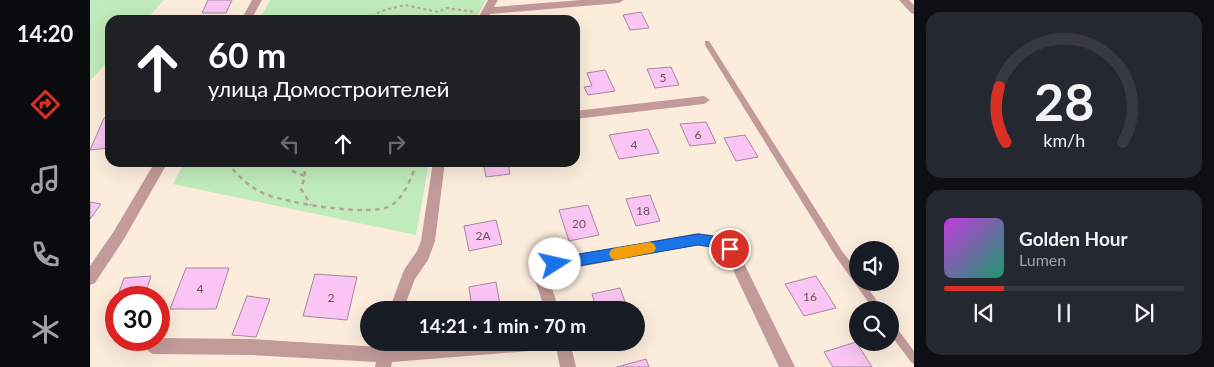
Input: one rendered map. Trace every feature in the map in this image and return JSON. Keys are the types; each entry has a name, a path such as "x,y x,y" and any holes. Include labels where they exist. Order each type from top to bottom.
{"street":[{"path":"249,15 258,0"},
{"path":"485,15 493,0"},
{"path":"492,15 619,0"},
{"path":"904,0 914,12"},
{"path":"580,114 704,100"},
{"path":"90,278 119,235 159,167"},
{"path":"399,301 409,275 423,255 428,241 438,167"},
{"path":"549,301 538,268 698,240 719,242 730,249 787,367"},
{"path":"170,346 251,346 385,355 434,351"},
{"path":"564,351 568,367"}],"lane":[{"path":"708,43 849,268"},
{"path":"899,338 914,359"}],"path":[{"path":"375,15 390,9 410,5 438,12 447,8 473,11 482,15"},
{"path":"231,167 237,176 265,194 300,204 374,210 391,206 399,198 415,167"},
{"path":"292,167 292,171 305,176"},
{"path":"304,167 305,176 301,189 311,205"}],"green space":[{"path":"90,0 164,0 150,15 105,15 105,64 90,81"},
{"path":"270,0 486,0 478,15 262,15"},
{"path":"182,167 428,167 416,235 173,184"}],"building":[{"path":"208,0 232,0 226,13 202,13"},
{"path":"641,12 649,28 630,30 623,15"},
{"path":"671,67 679,85 655,88 647,69"},
{"path":"605,70 615,91 588,95 584,87 592,86 587,73"},
{"path":"104,118 105,118 105,148 90,150"},
{"path":"706,122 716,143 690,146 680,124"},
{"path":"648,129 659,153 619,159 609,135"},
{"path":"745,135 758,157 736,161 724,138"},
{"path":"484,167 509,167 510,174 486,177"},
{"path":"650,195 660,221 636,226 626,199"},
{"path":"90,202 101,204 90,219"},
{"path":"588,205 599,235 569,241 559,210"},
{"path":"496,220 502,244 469,251 464,226"},
{"path":"186,268 229,268 216,309 170,309"},
{"path":"315,274 357,277 347,320 303,316"},
{"path":"151,276 148,286 121,286 124,278"},
{"path":"816,276 836,308 804,316 785,284"},
{"path":"496,282 499,301 471,301 469,287"},
{"path":"620,288 625,301 594,301 592,294"},
{"path":"247,296 270,299 256,337 232,335"},
{"path":"849,344 849,351 862,351 872,367 833,367 824,352"},
{"path":"646,359 649,367 617,367"}],"slow traffic":[{"path":"615,254 650,248"}],"route":[{"path":"555,264 698,240 719,242 730,249"}]}
